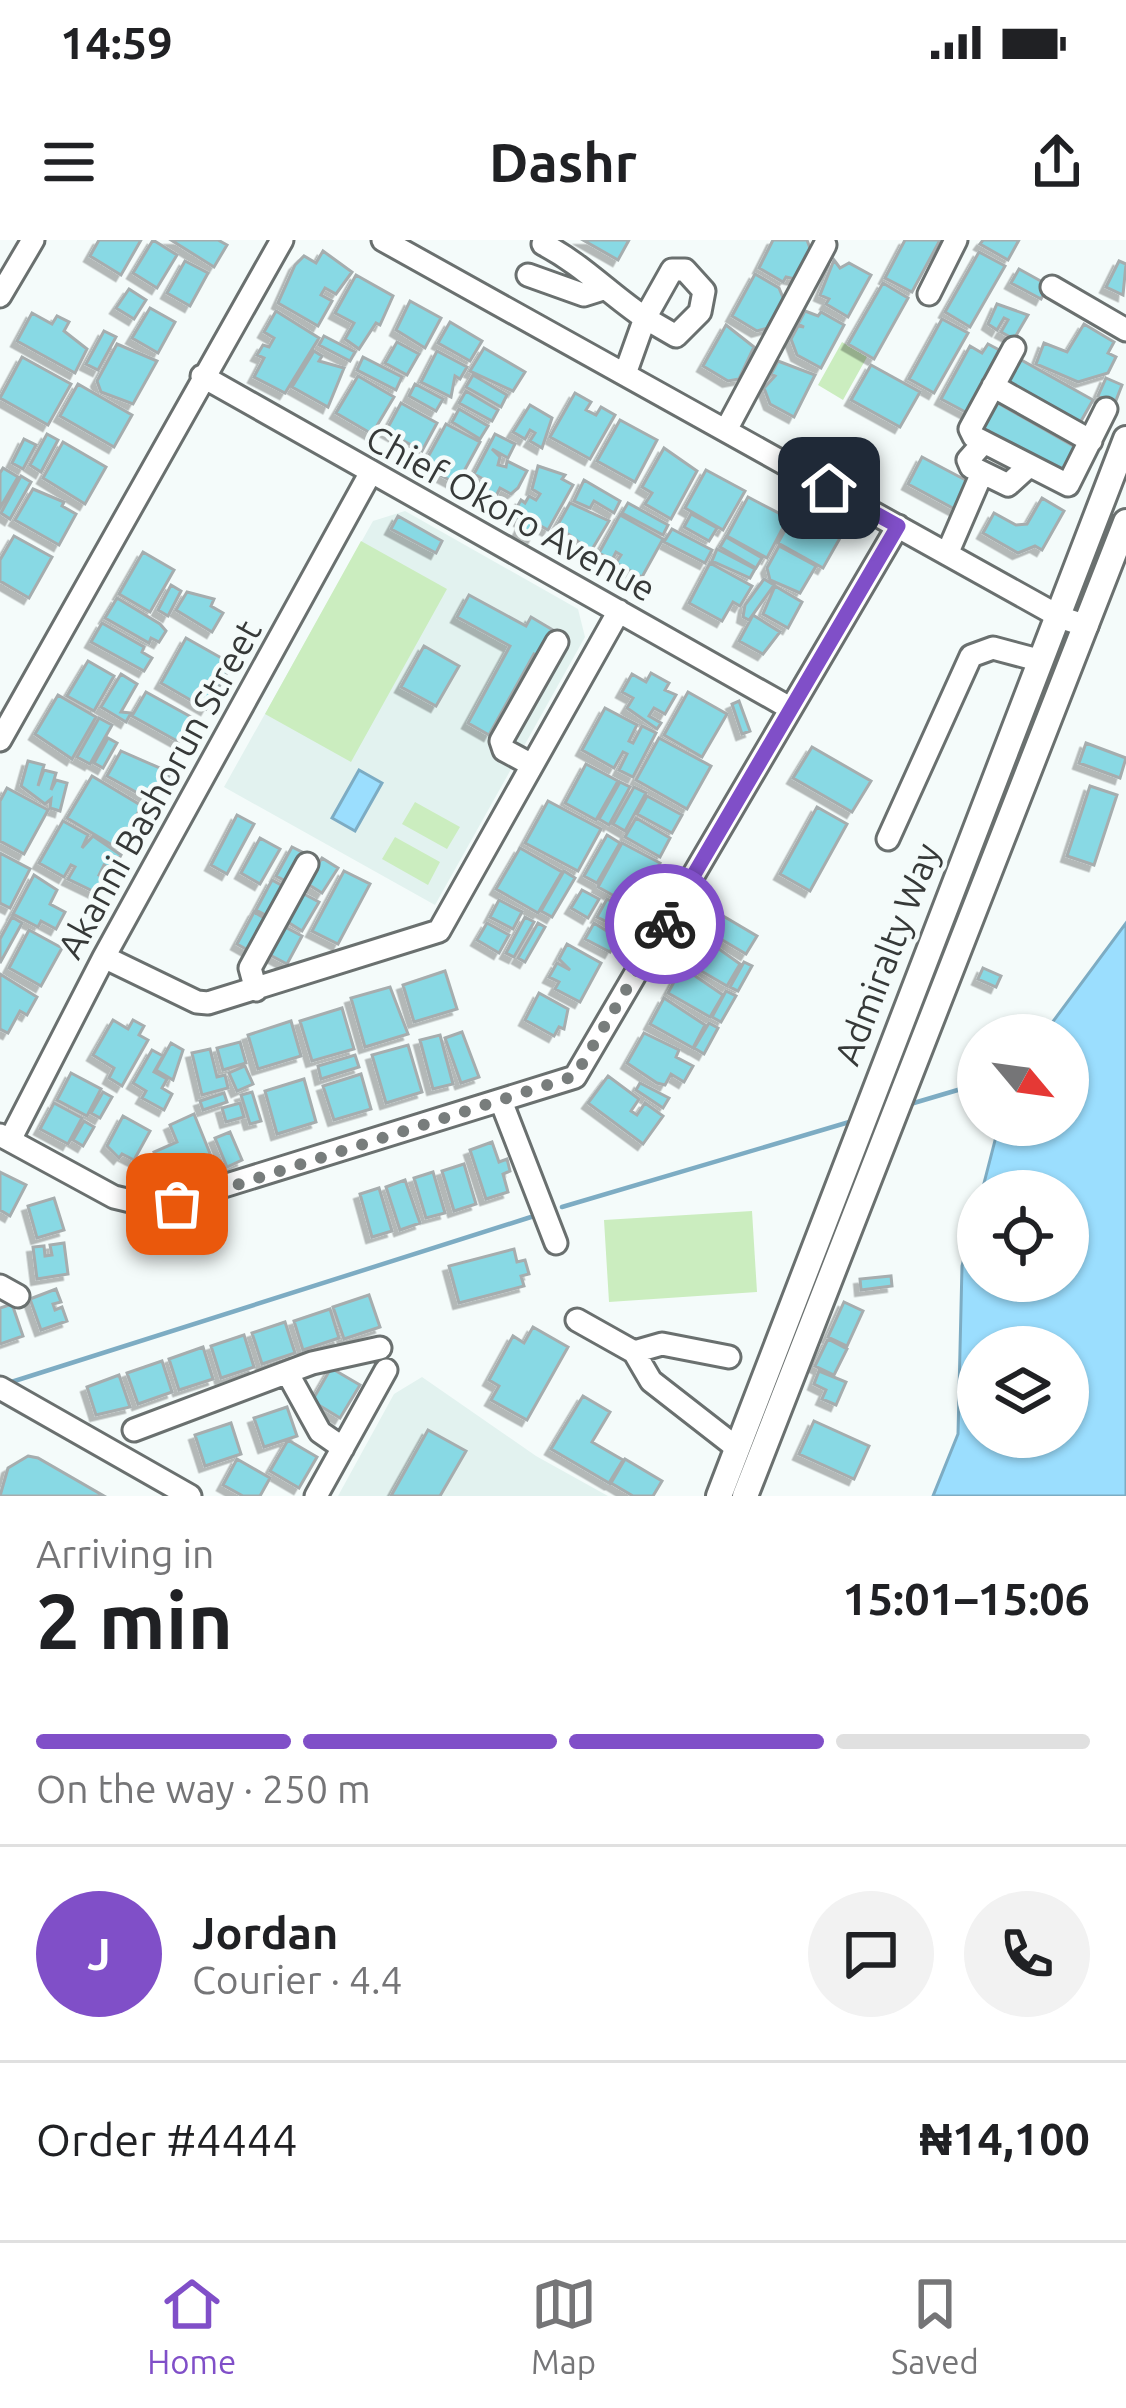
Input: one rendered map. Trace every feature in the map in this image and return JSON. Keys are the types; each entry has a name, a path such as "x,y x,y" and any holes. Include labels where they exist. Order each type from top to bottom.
{"main road":[{"name":"Admiralty Way","path":"719,1496 1126,440"},
{"name":"Admiralty Way","path":"745,1496 880,1140 1126,522"}],"street":[{"path":"3,282 33,240"},
{"path":"0,740 282,240"},
{"path":"383,240 1061,618 1087,626"},
{"path":"929,294 956,240"},
{"path":"517,314 544,242 585,266 603,289 645,318 626,374"},
{"path":"726,430 824,245"},
{"path":"528,275 584,295 603,289"},
{"path":"1052,287 1126,330"},
{"path":"1014,348 970,429 984,442 1068,485 1106,409"},
{"name":"Chief Okoro Avenue","path":"202,376 788,707"},
{"path":"993,386 1091,440"},
{"path":"984,442 968,464 982,473 1007,485 1029,466"},
{"name":"Akanni Bashorun Street","path":"5,1138 371,472"},
{"path":"947,554 982,473"},
{"path":"5,1138 114,1198 155,1207 575,1076 588,1061 788,707 898,526"},
{"path":"104,957 196,1002 256,990 439,931 620,611"},
{"path":"530,764 504,750 501,741 556,642"},
{"path":"888,839 971,656 993,648 1038,660"},
{"path":"256,990 250,968 307,864"},
{"path":"501,1101 556,1243"},
{"path":"577,1320 634,1352 651,1381 737,1448"},
{"path":"634,1352 662,1344 729,1357"},
{"path":"134,1430 341,1354 383,1359 316,1496"},
{"path":"288,1374 320,1432 343,1448"},
{"path":"0,1388 155,1488 190,1496"}],"shaded area":[{"path":"405,511 578,609 585,637 435,905 224,787 373,521"},
{"path":"422,1377 536,1456 608,1496 338,1496 394,1394"}],"green space":[{"path":"842,342 867,357 843,400 818,385"},
{"path":"361,541 447,589 351,762 265,714"},
{"path":"415,802 460,827 447,849 402,824"},
{"path":"395,837 440,862 428,885 382,859"},
{"path":"752,1211 757,1292 609,1302 604,1220"}],"water":[{"path":"359,770 382,783 355,831 332,818"},
{"path":"1126,923 1126,1496 933,1496 957,1436 957,1458 1089,1458 1089,1326 961,1326 961,1302 1089,1302 1089,1170 987,1170 994,1146 1089,1146 1089,1014 1059,1014"}],"building":[{"path":"99,240 141,240 121,275 90,256"},
{"path":"153,240 177,255 157,288 133,273"},
{"path":"171,240 218,240 227,245 214,267"},
{"path":"583,240 629,240 618,260"},
{"path":"773,240 807,240 811,251 795,279 786,277 783,282 759,268"},
{"path":"905,240 940,240 912,292 885,278"},
{"path":"983,240 1019,240 1008,260 980,244"},
{"path":"323,251 352,272 336,294 325,288 321,295 332,301 318,326 278,303 295,265 304,256 316,263"},
{"path":"979,252 1005,266 970,327 945,312"},
{"path":"834,260 840,268 849,263 871,275 848,317 820,295"},
{"path":"185,261 208,273 190,306 167,293"},
{"path":"1119,261 1126,264 1123,295 1106,287"},
{"path":"1019,269 1048,285 1041,299 1011,283"},
{"path":"755,274 779,288 784,300 768,328 757,331 732,316"},
{"path":"356,275 393,296 380,325 376,323 359,349 345,339 354,323 335,313"},
{"path":"883,283 908,298 874,359 848,344"},
{"path":"129,289 146,300 134,319 116,308"},
{"path":"410,301 441,318 425,348 396,330"},
{"path":"997,304 1028,315 1014,339 1001,332 1008,320 1004,318 997,330 988,324"},
{"path":"150,308 175,322 158,353 132,338"},
{"path":"276,311 319,338 285,393 254,377 264,358 257,355 274,338 264,332"},
{"path":"805,311 818,316 821,312 844,325 821,368 797,355 791,339 798,326 804,327 798,324"},
{"path":"32,313 52,324 57,316 69,322 64,331 87,349 75,373 17,341"},
{"path":"942,319 968,333 934,393 909,379"},
{"path":"450,322 482,341 470,361 438,343"},
{"path":"1084,324 1114,342 1108,353 1116,357 1108,373 1078,382 1036,364 1044,343 1067,352"},
{"path":"726,325 754,347 739,379 728,381 703,366"},
{"path":"104,331 116,337 98,370 86,364"},
{"path":"324,336 355,352 350,361 319,345"},
{"path":"397,342 419,354 407,375 385,363"},
{"path":"117,344 157,361 133,404 101,392 97,381"},
{"path":"988,344 1007,354 973,416 941,399 970,346 982,353"},
{"path":"484,348 525,372 513,391 470,371"},
{"path":"314,351 322,356 319,361 344,368 328,407 292,387"},
{"path":"437,351 467,367 460,379 455,376 451,397 421,382"},
{"path":"22,357 71,384 48,425 0,398"},
{"path":"363,357 402,377 396,390 357,370"},
{"path":"1016,357 1093,400 1076,430 999,387"},
{"path":"778,361 815,375 794,417 770,404 764,388 775,376 771,374"},
{"path":"871,365 920,392 900,427 851,400"},
{"path":"473,375 507,395 501,407 466,387"},
{"path":"358,376 394,397 372,434 336,413"},
{"path":"1106,378 1122,385 1115,403 1098,396"},
{"path":"78,384 132,415 114,447 60,416"},
{"path":"415,384 443,399 436,411 409,396"},
{"path":"466,391 498,410 492,421 459,403"},
{"path":"575,393 591,402 586,410 596,415 601,407 615,415 590,459 550,437"},
{"path":"996,402 1075,447 1056,480 977,436"},
{"path":"401,403 437,423 422,451 386,431"},
{"path":"530,405 552,418 542,448 530,441 535,433 530,430 525,439 513,432"},
{"path":"459,409 488,426 480,439 452,422"},
{"path":"620,420 657,440 635,482 597,461"},
{"path":"446,424 480,442 457,484 423,466"},
{"path":"47,434 58,440 41,472 30,465"},
{"path":"495,434 515,444 508,458 492,449 500,457 498,465 506,467 507,461 527,471 518,488 511,494 500,488 494,500 478,492 485,480 474,474"},
{"path":"24,439 36,445 23,469 12,463"},
{"path":"63,442 106,467 85,504 43,478"},
{"path":"664,448 697,471 671,519 645,504 652,493 642,487"},
{"path":"922,457 975,485 960,512 908,484"},
{"path":"538,466 565,475 562,479 573,485 548,530 539,525 533,537 519,530 523,522 512,516 521,500 525,503 529,496 536,500 540,494 532,489"},
{"path":"3,468 18,477 0,508 0,473"},
{"path":"706,470 745,491 723,530 685,508"},
{"path":"21,476 31,482 10,519 1,513"},
{"path":"584,480 620,501 614,513 594,501 590,508 574,501"},
{"path":"33,489 64,502 62,506 76,514 59,545 15,520"},
{"path":"748,497 788,518 767,558 727,536"},
{"path":"1042,498 1064,511 1042,550 1035,546 1018,553 983,533 994,513 1016,525 1027,524"},
{"path":"570,503 609,521 591,551 557,526"},
{"path":"628,503 668,525 663,535 622,513"},
{"path":"795,512 840,538 823,568 778,543"},
{"path":"691,514 717,528 709,541 684,527"},
{"path":"620,515 663,539 642,577 616,563 621,555 616,552 612,560 599,553"},
{"path":"398,516 442,541 436,553 391,529"},
{"path":"672,529 712,550 705,563 664,542"},
{"path":"14,536 52,557 29,598 0,581 0,560"},
{"path":"726,537 762,558 756,568 720,547"},
{"path":"779,546 816,566 800,593 770,580 767,568"},
{"path":"717,549 755,569 750,578 712,561"},
{"path":"143,552 174,570 150,612 119,594"},
{"path":"710,563 752,586 740,606 733,602 722,621 689,603"},
{"path":"764,579 774,585 749,620 743,617 745,605"},
{"path":"171,585 181,591 168,616 158,610"},
{"path":"775,586 802,602 788,628 763,614"},
{"path":"187,592 214,599 211,606 223,613 212,632 176,610"},
{"path":"469,595 526,626 531,617 558,633 544,659 534,654 489,735 468,723 510,646 457,617"},
{"path":"117,598 160,624 166,631 159,642 151,638 149,643 105,618"},
{"path":"753,615 780,632 763,654 739,641"},
{"path":"102,623 144,647 142,652 152,658 144,671 91,642"},
{"path":"186,638 232,664 206,709 161,683"},
{"path":"424,646 459,666 436,706 401,687"},
{"path":"88,661 114,676 94,711 67,696"},
{"path":"651,673 669,683 665,690 676,695 665,714 654,708 649,716 661,723 657,729 627,708 633,698 622,692 632,674 646,682"},
{"path":"121,674 137,684 121,712 131,713 126,722 101,707"},
{"path":"146,692 193,718 179,742 132,716"},
{"path":"688,692 727,714 702,757 664,735"},
{"path":"58,695 96,717 72,759 35,734"},
{"path":"739,701 750,731 742,734 732,704"},
{"path":"605,708 637,725 629,741 633,743 642,726 656,733 633,777 619,770 627,754 623,752 614,768 582,750"},
{"path":"99,718 112,725 90,764 77,757"},
{"path":"108,738 117,743 103,768 94,763"},
{"path":"659,738 711,766 687,809 636,780"},
{"path":"1086,743 1126,758 1120,778 1079,763"},
{"path":"812,747 871,781 852,812 793,778"},
{"path":"121,751 171,773 152,801 107,776"},
{"path":"28,761 44,765 38,786 44,770 56,773 51,790 56,780 67,783 60,811 50,808 51,799 45,804 21,786"},
{"path":"586,764 618,781 596,820 565,803"},
{"path":"92,776 142,806 117,848 67,818"},
{"path":"620,782 630,787 609,825 599,819"},
{"path":"1090,786 1117,795 1094,865 1067,856"},
{"path":"634,787 646,793 625,831 613,824"},
{"path":"7,788 48,810 24,854 0,841 0,801"},
{"path":"647,796 682,815 672,833 637,814"},
{"path":"548,801 601,829 578,871 525,843"},
{"path":"817,807 847,824 810,891 780,874"},
{"path":"237,815 254,824 227,874 211,865"},
{"path":"636,818 670,838 660,857 625,837"},
{"path":"63,821 88,835 82,848 93,836 121,855 113,870 104,865 99,875 107,879 99,894 68,879 75,867 71,865 64,877 39,863"},
{"path":"607,835 620,843 597,883 584,876"},
{"path":"260,838 280,849 260,884 241,873"},
{"path":"622,843 660,863 636,908 598,887"},
{"path":"292,847 308,855 293,885 276,876"},
{"path":"520,848 562,872 538,913 496,889"},
{"path":"0,853 30,869 10,908 0,903"},
{"path":"322,858 338,868 322,893 306,883"},
{"path":"344,871 370,884 338,944 312,931"},
{"path":"564,871 575,878 552,917 541,911"},
{"path":"34,875 57,890 50,904 65,912 56,929 41,921 38,927 13,914"},
{"path":"272,880 290,890 273,919 256,910"},
{"path":"582,890 599,899 588,918 571,908"},
{"path":"302,893 319,902 302,931 286,921"},
{"path":"607,899 631,913 610,952 585,939 594,923 605,930 609,923 597,917"},
{"path":"499,900 522,912 513,929 490,917"},
{"path":"713,910 757,936 746,954 702,928"},
{"path":"254,912 271,922 253,953 237,944"},
{"path":"12,917 22,923 0,963 0,939"},
{"path":"525,917 534,922 514,957 506,953"},
{"path":"487,923 509,935 499,953 477,940"},
{"path":"538,923 545,927 525,962 518,958"},
{"path":"285,927 302,936 287,964 270,955"},
{"path":"29,930 62,948 41,986 9,968"},
{"path":"698,934 740,964 727,986 684,961"},
{"path":"567,944 601,963 580,1002 555,989 559,982 549,977 557,963 570,970 559,959"},
{"path":"744,962 752,966 738,991 730,987"},
{"path":"682,967 723,995 710,1017 668,993"},
{"path":"983,968 1001,976 996,987 978,979"},
{"path":"445,971 457,1009 414,1022 403,985"},
{"path":"0,974 37,997 27,1015 20,1011 8,1033 0,1029"},
{"path":"390,987 408,1034 365,1047 351,998"},
{"path":"726,991 736,996 721,1022 712,1017"},
{"path":"539,993 568,1009 564,1029 559,1027 554,1036 525,1020"},
{"path":"664,998 705,1025 693,1048 650,1024"},
{"path":"342,1008 354,1049 312,1061 300,1021"},
{"path":"113,1020 128,1029 133,1020 144,1026 139,1035 148,1040 122,1086 109,1078 114,1068 93,1055"},
{"path":"291,1021 301,1056 258,1069 248,1035"},
{"path":"709,1023 718,1028 704,1054 694,1048"},
{"path":"462,1032 479,1077 461,1083 445,1038"},
{"path":"644,1033 679,1050 676,1057 693,1066 684,1082 671,1074 665,1085 657,1083 627,1063"},
{"path":"440,1035 453,1084 433,1089 420,1040"},
{"path":"240,1042 246,1063 223,1070 217,1048"},
{"path":"171,1043 183,1050 173,1080 156,1070"},
{"path":"408,1045 422,1092 386,1103 372,1055"},
{"path":"210,1049 217,1077 225,1075 228,1088 202,1095 192,1053"},
{"path":"152,1050 163,1056 154,1072 167,1079 162,1088 172,1094 164,1110 142,1098 146,1091 133,1083"},
{"path":"355,1055 359,1067 321,1079 318,1066"},
{"path":"245,1066 253,1084 237,1091 229,1073"},
{"path":"71,1073 101,1089 87,1116 57,1100"},
{"path":"361,1074 371,1109 334,1120 323,1086"},
{"path":"608,1076 639,1099 631,1111 637,1115 645,1103 663,1116 643,1144 588,1103"},
{"path":"304,1079 316,1122 277,1134 265,1091"},
{"path":"640,1083 669,1098 663,1108 636,1090"},
{"path":"103,1092 112,1097 100,1118 91,1113"},
{"path":"252,1092 261,1121 250,1124 241,1095"},
{"path":"224,1093 227,1102 203,1110 200,1101"},
{"path":"54,1103 82,1118 68,1144 40,1129"},
{"path":"240,1103 244,1117 226,1122 222,1108"},
{"path":"194,1114 211,1156 164,1176 154,1152 177,1142 170,1125"},
{"path":"123,1116 150,1131 134,1160 122,1154 119,1158 107,1146"},
{"path":"84,1121 94,1127 83,1146 73,1140"},
{"path":"230,1132 242,1160 227,1167 215,1138"},
{"path":"492,1142 499,1162 507,1159 510,1171 503,1174 508,1192 486,1199 470,1150"},
{"path":"464,1164 476,1204 454,1211 442,1171"},
{"path":"0,1172 26,1185 10,1216 0,1210"},
{"path":"433,1172 445,1213 426,1218 414,1178"},
{"path":"405,1180 420,1223 400,1230 386,1187"},
{"path":"379,1188 392,1231 372,1237 360,1194"},
{"path":"54,1198 64,1230 37,1238 28,1206"},
{"path":"64,1243 68,1274 37,1279 33,1247 44,1246 45,1256 52,1255 50,1245"},
{"path":"514,1249 517,1262 525,1260 529,1274 521,1276 524,1286 459,1303 449,1266"},
{"path":"891,1276 892,1286 861,1290 860,1279"},
{"path":"56,1289 61,1302 53,1304 55,1310 62,1307 67,1321 41,1330 30,1299"},
{"path":"369,1295 380,1327 344,1339 333,1307"},
{"path":"844,1302 863,1311 847,1346 828,1337"},
{"path":"12,1304 23,1336 0,1344 0,1308"},
{"path":"330,1309 339,1338 303,1350 294,1321"},
{"path":"285,1322 295,1353 262,1364 252,1333"},
{"path":"533,1327 568,1347 527,1420 491,1400 499,1386 489,1380 513,1336 524,1343"},
{"path":"244,1335 254,1367 221,1378 211,1346"},
{"path":"828,1339 847,1349 834,1375 815,1366"},
{"path":"203,1347 213,1379 179,1390 169,1359"},
{"path":"162,1361 172,1392 138,1404 127,1373"},
{"path":"331,1368 360,1385 340,1418 312,1401"},
{"path":"819,1371 846,1382 836,1405 822,1399 826,1390 814,1384"},
{"path":"119,1375 130,1407 96,1415 87,1387"},
{"path":"583,1396 610,1412 592,1442 623,1460 609,1483 551,1449"},
{"path":"287,1407 297,1436 264,1447 254,1418"},
{"path":"814,1421 869,1446 854,1479 799,1454"},
{"path":"231,1423 241,1454 205,1466 195,1435"},
{"path":"428,1430 466,1451 440,1496 391,1496"},
{"path":"288,1440 317,1457 299,1488 270,1471"},
{"path":"28,1456 104,1496 0,1496 8,1468"},
{"path":"237,1459 270,1478 260,1496 243,1496 223,1485"},
{"path":"625,1459 662,1481 653,1496 633,1496 611,1483"}],"waterway":[{"path":"907,1105 957,1090"},
{"path":"562,1207 856,1120"},
{"path":"5,1384 531,1217"}],"way so far":[{"path":"177,1204 575,1076 665,924"}],"route":[{"path":"665,924 898,526 829,488"}]}
